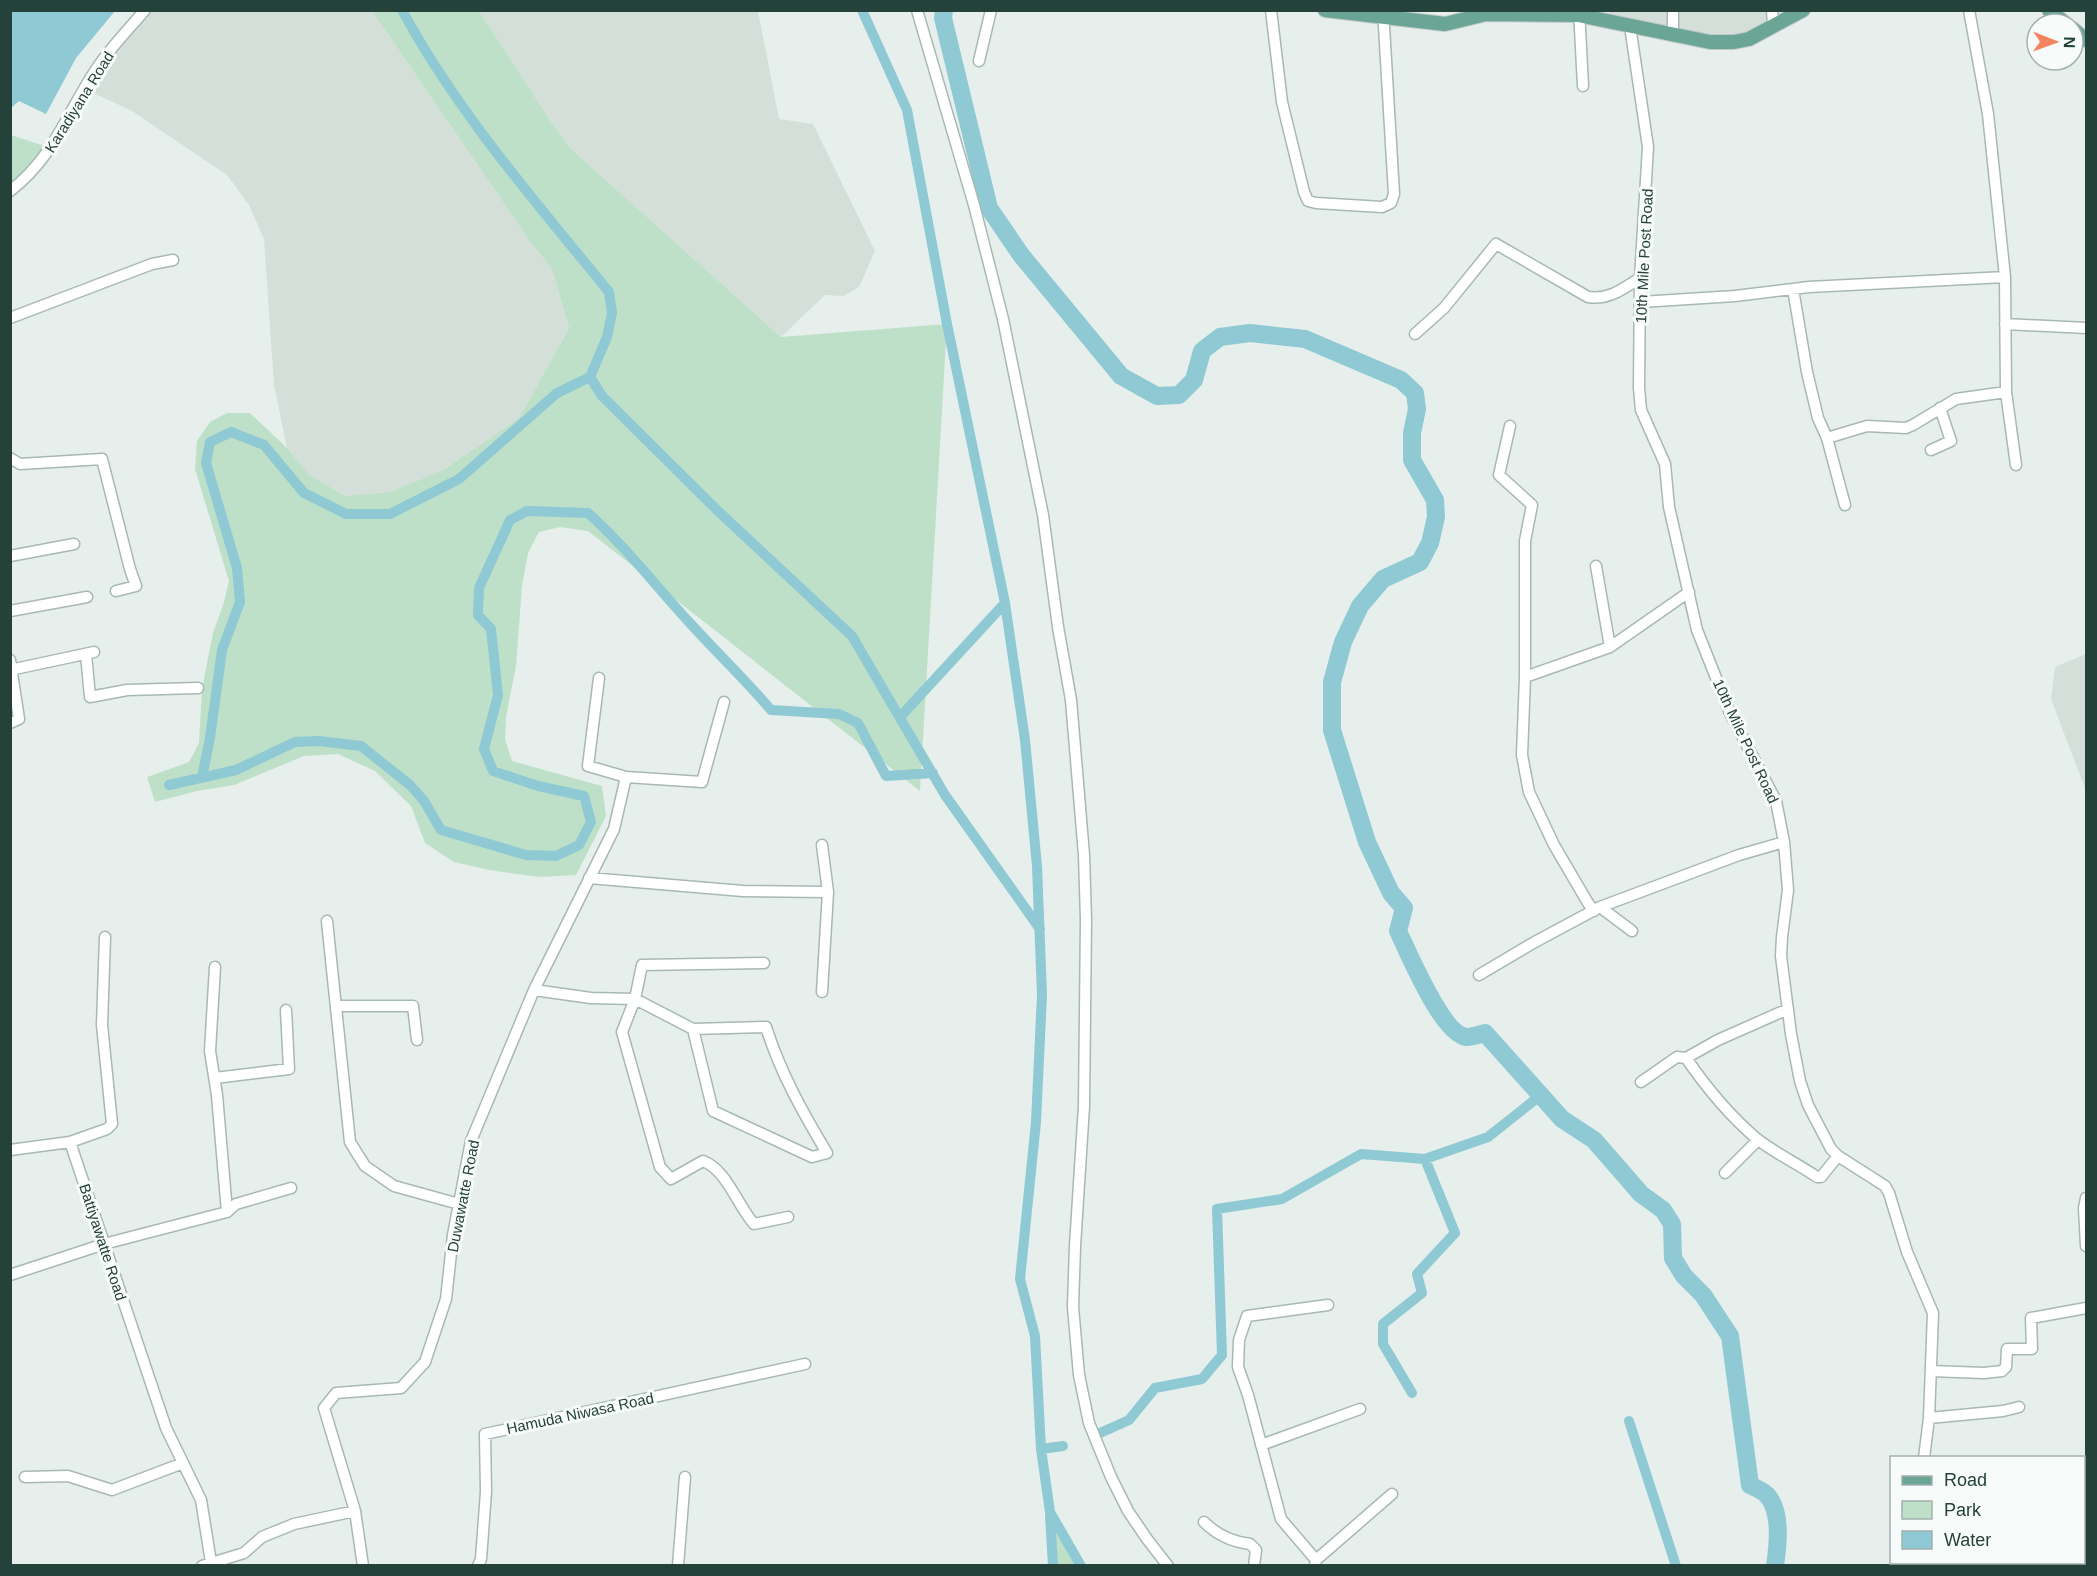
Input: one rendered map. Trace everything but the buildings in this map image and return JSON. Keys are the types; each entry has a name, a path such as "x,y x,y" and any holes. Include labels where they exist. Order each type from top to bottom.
{"main road":[{"path":"1325,10 1430,16 1445,24 1486,14 1578,13 1710,42 1734,42 1758,35 1803,10"}],"street":[{"name":"Karadiyana Road","path":"10,191 32,171 51,148 95,71 145,10"},
{"path":"917,10 983,238 1003,319 1043,515 1071,700 1084,855 1086,966 1084,1106 1075,1246 1074,1306 1079,1375 1089,1423 1111,1477 1128,1511 1168,1566"},
{"path":"979,61 991,10"},
{"path":"1271,10 1282,102 1308,201 1382,207 1391,204 1394,194 1383,14"},
{"path":"1673,10 1673,35"},
{"path":"1772,10 1773,25"},
{"path":"1970,10 1988,114 2005,277 2006,392 2016,465"},
{"path":"1578,13 1582,86"},
{"name":"10th Mile Post Road","path":"1630,26 1648,147 1640,278 1639,388 1641,410 1665,464 1669,507 1698,630 1730,713 1776,801 1784,842 1788,890 1781,956 1800,1081 1820,1131 1831,1149 1838,1156 1885,1186 1890,1193 1906,1252 1933,1313 1929,1418 1924,1456"},
{"path":"1415,334 1444,308 1496,244 1588,297 1601,298 1612,295 1640,278"},
{"path":"10,318 152,264 173,260"},
{"path":"1641,302 1793,289 2005,277"},
{"path":"1793,289 1807,372 1818,418 1827,438 1845,505"},
{"path":"2005,324 2086,328"},
{"path":"1827,438 1867,426 1906,428 1956,399 2006,392"},
{"path":"1931,450 1950,441 1940,408"},
{"path":"1510,426 1499,476 1532,505 1525,541 1525,678 1522,755 1529,792 1554,846 1588,903 1632,931"},
{"path":"10,458 20,464 102,459 136,586 116,591"},
{"path":"10,556 74,544"},
{"path":"1596,566 1610,647"},
{"path":"1525,678 1610,647 1689,592"},
{"path":"10,610 87,597"},
{"path":"10,723 19,719 11,667 90,653 90,697 127,690 198,688"},
{"path":"599,678 588,766 626,777 702,782 724,702"},
{"name":"Duwawatte Road","path":"363,1566 355,1511 324,1408 336,1393 401,1388 425,1362 446,1299 453,1235 471,1141 534,990 614,829 626,777"},
{"path":"1479,975 1597,909 1739,855 1784,842"},
{"path":"822,845 828,892 822,992"},
{"path":"589,878 742,891 828,892"},
{"path":"327,921 350,1142 364,1166 394,1186 459,1204"},
{"path":"10,1150 70,1142 107,1129 112,1124 102,1025 105,937"},
{"path":"764,963 642,965 635,999 622,1032 660,1167 671,1179 703,1161 712,1165 754,1224 788,1217"},
{"path":"215,967 210,1051 227,1212"},
{"path":"534,990 591,998 635,999 693,1029 766,1027 798,1105 827,1153 812,1157 713,1111 693,1029"},
{"path":"336,1006 412,1006 417,1040"},
{"path":"1641,1082 1677,1057 1686,1058 1718,1040 1788,1009"},
{"path":"214,1078 289,1069 286,1010"},
{"path":"1686,1058 1731,1114 1758,1140 1817,1177 1821,1177 1838,1156"},
{"path":"1725,1173 1758,1140"},
{"name":"Battiyawatte Road","path":"70,1142 166,1428 201,1500 207,1564"},
{"path":"10,1275 104,1244 227,1212 236,1204 291,1188"},
{"path":"2086,1198 2084,1208 2086,1246"},
{"path":"1328,1305 1247,1316 1239,1340 1238,1367 1248,1395 1281,1519 1316,1563 1392,1494"},
{"path":"1931,1371 1984,1373 2002,1371 2006,1367 2007,1349 2032,1349 2031,1318 2086,1308"},
{"name":"Hamuda Niwasa Road","path":"478,1566 481,1559 486,1492 485,1434 805,1364"},
{"path":"1929,1418 2003,1411 2019,1407"},
{"path":"1261,1445 1360,1409"},
{"path":"25,1477 69,1476 112,1490 183,1463"},
{"path":"678,1566 685,1477"},
{"path":"207,1564 244,1553 262,1537 294,1524 355,1511"},
{"path":"1204,1522 1213,1531 1250,1544 1256,1550 1254,1566"}],"shaded area":[{"path":"1772,10 1773,25 1734,42 1607,21 1610,11"},
{"path":"145,11 372,11 529,240 552,269 569,328 519,418 443,470 390,492 345,496 309,474 287,448 274,385 264,239 249,205 227,175 132,111 85,89"},
{"path":"479,11 758,11 779,119 813,124 875,251 859,287 844,296 825,295 781,337 570,148"},
{"path":"2086,654 2086,791 2051,699 2055,667"}],"green space":[{"path":"372,11 479,11 570,148 781,337 947,324 920,791 588,531 560,527 539,532 528,553 522,586 516,666 506,717 505,739 512,761 602,786 606,816 576,875 539,877 454,862 425,843 411,806 375,771 338,754 304,756 234,785 197,791 155,802 147,777 189,762 199,743 202,689 213,633 229,581 195,469 197,441 210,422 227,413 250,413 287,448 309,474 345,496 390,492 443,470 519,418 569,328 552,269 529,240"},
{"path":"11,135 51,148 11,191"},
{"path":"1055,1531 1078,1565 1057,1565"}],"water":[{"path":"11,10 115,11 76,58 46,114 19,101 11,108"}],"waterway":[{"path":"402,10 424,48 472,120 609,292 612,313 607,337 590,377 602,396 718,511 852,636 945,795 1040,929"},
{"path":"862,10 907,110 947,324 1005,603 1025,740 1037,866 1042,995 1036,1122 1020,1279 1035,1336 1041,1449 1050,1512 1081,1566"},
{"path":"944,10 943,18 989,208 1021,255 1121,376 1157,396 1179,395 1194,380 1202,351 1220,337 1250,333 1305,339 1401,380 1415,393 1417,409 1412,433 1412,460 1435,500 1436,517 1430,543 1420,562 1383,579 1360,606 1343,642 1332,682 1332,730 1367,842 1391,893 1404,908 1398,931 1437,1009 1458,1033 1467,1037 1485,1033 1562,1119 1594,1140 1641,1194 1663,1210 1672,1224 1673,1258 1684,1276 1703,1295 1730,1336 1750,1485 1767,1495 1772,1502 1777,1519 1778,1539 1775,1566"},
{"path":"202,777 210,738 222,650 240,602 237,568 206,463 210,442 231,432 264,445 304,493 346,514 390,514 459,479 557,393 590,377"},
{"path":"169,785 236,770 295,742 319,741 361,746 410,785 424,801 441,830 526,855 556,856 579,845 591,822 584,796 538,786 493,771 484,749 498,695 491,629 478,615 479,588 510,520 527,511 588,513 627,552 771,710 839,714 858,723 886,776 933,773"},
{"path":"900,717 1005,603"},
{"path":"1100,1433 1129,1420 1155,1388 1202,1379 1222,1355 1217,1209 1282,1199 1361,1154 1425,1159 1488,1137 1541,1095"},
{"path":"1412,1393 1383,1344 1383,1324 1422,1293 1417,1274 1455,1233 1425,1159"},
{"path":"1629,1421 1676,1566"},
{"path":"1041,1449 1063,1446"},
{"path":"1050,1515 1053,1566"}]}
